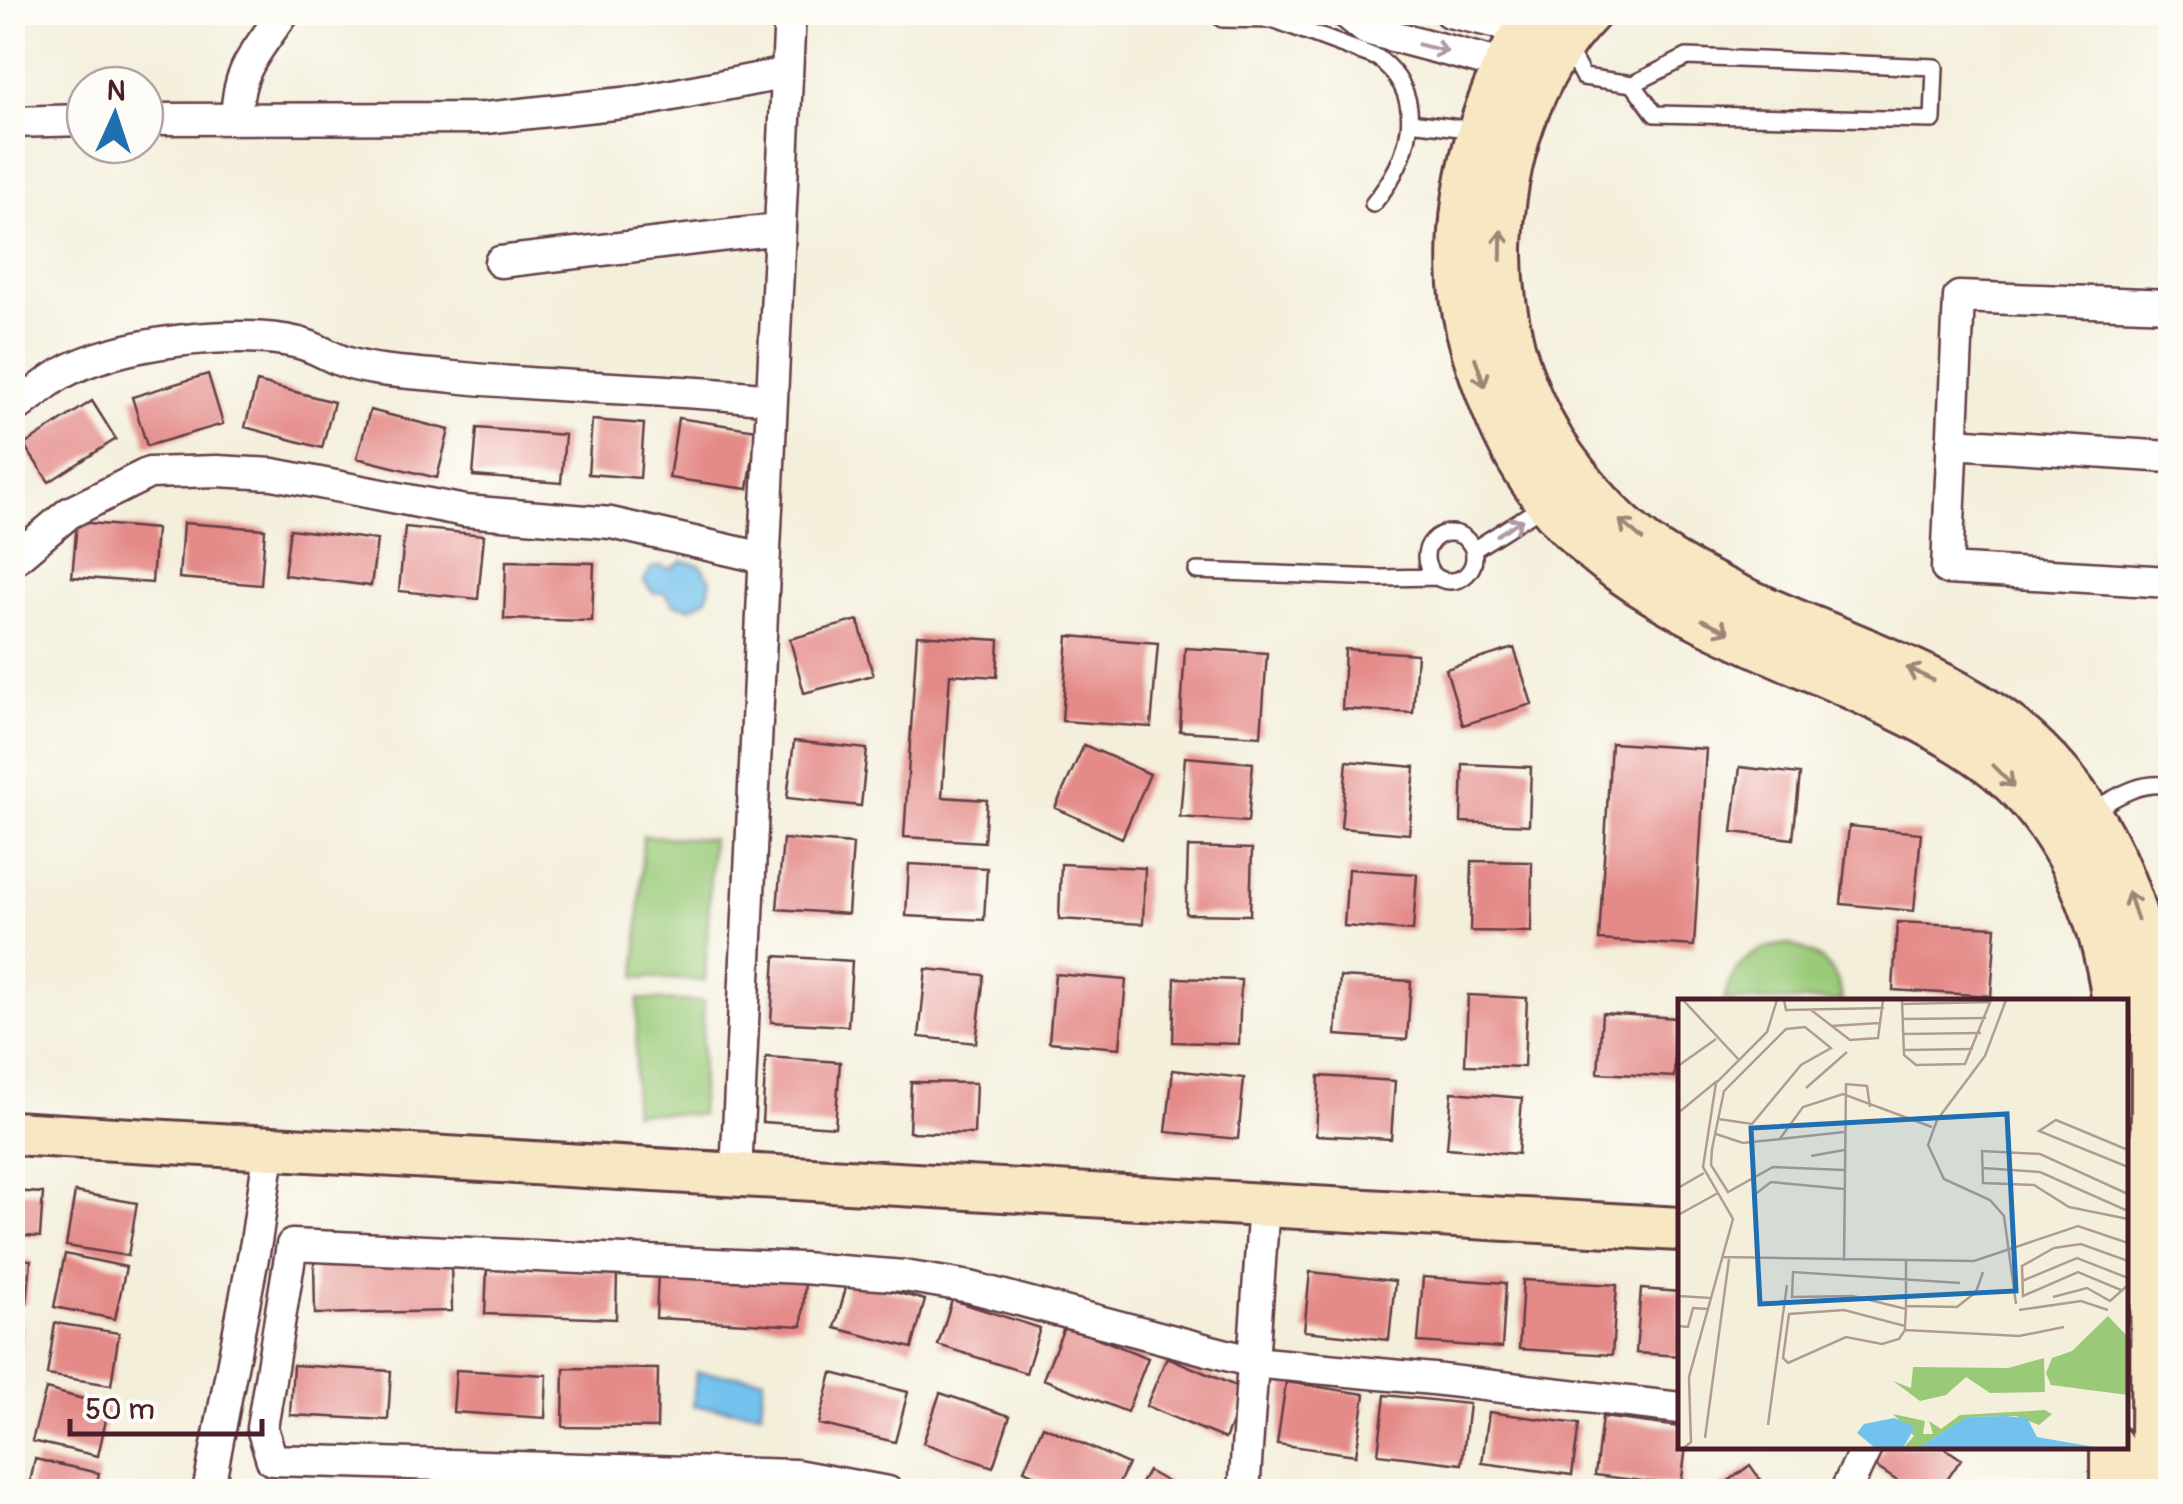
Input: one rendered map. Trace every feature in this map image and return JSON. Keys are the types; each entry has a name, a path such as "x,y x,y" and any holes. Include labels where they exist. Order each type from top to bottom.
{"street":[{"path":"237,119 236,94 246,68 284,12"},
{"path":"736,1174 790,12"},
{"path":"1345,12 1366,30 1550,46"},
{"path":"1449,12 1550,46"},
{"path":"1550,46 1464,198 1460,234 1463,306 1471,344 1502,429 1520,464 1548,503 1595,554 1655,596 1900,709 1989,762 2058,839 2079,877 2098,923 2113,999"},
{"path":"165,119 485,118 641,101 787,73"},
{"path":"12,122 65,121"},
{"path":"1499,133 1501,268 1506,316 1520,372 1541,422 1567,463 1620,522 1654,551 1707,581 1925,676 2000,719 2056,770 2118,864 2133,902 2149,968 2153,1006 2162,1292 2152,1492"},
{"path":"500,262 780,229"},
{"path":"2170,305 1959,297 1947,569 2170,582"},
{"path":"12,410 62,373 116,354 174,340 248,338 300,343 349,364 437,375 597,388 681,390 772,400"},
{"path":"1952,442 2170,457"},
{"path":"12,561 69,512 148,473 218,471 272,474 465,511 610,523 764,558"},
{"path":"12,1132 1678,1229"},
{"path":"208,1492 256,1242 270,1147"},
{"path":"1244,1492 1264,1204"},
{"path":"888,1492 796,1475 272,1460 262,1428 292,1244 904,1276 970,1287 1253,1362 1678,1408"},
{"path":"1846,1492 1866,1449"},
{"path":"2112,1449 2112,1492"}],"lane":[{"path":"1222,20 1275,20 1378,58 1390,68 1406,92 1410,122 1400,162 1373,204"},
{"path":"1550,46 1633,84 1656,114 1933,120 1935,67 1688,56 1633,84"},
{"path":"1410,122 1499,133"},
{"path":"1473,550 1548,503"},
{"path":"1197,571 1460,578 1472,566 1473,550 1463,537 1447,533 1433,540 1426,555 1436,576"},
{"path":"2087,813 2133,788 2148,784 2170,786"}],"green space":[{"path":"643,836 712,839 705,981 636,977"},
{"path":"1787,944 1817,957 1832,971 1842,999 1724,999 1732,978 1745,961 1774,946"},
{"path":"638,999 704,1002 700,1115 633,1112"}],"water":[{"path":"683,561 701,565 711,580 707,598 691,608 673,604 665,593 653,593 644,581 651,568 669,569"},
{"path":"696,1372 764,1378 761,1412 693,1406"}],"building":[{"path":"208,374 223,424 147,446 132,397"},
{"path":"257,382 334,402 322,448 245,427"},
{"path":"92,401 116,439 49,482 24,445"},
{"path":"370,410 449,430 437,478 357,458"},
{"path":"678,418 757,430 748,489 669,478"},
{"path":"592,420 644,424 640,478 588,474"},
{"path":"477,428 565,435 561,483 473,476"},
{"path":"77,522 156,529 152,583 72,577"},
{"path":"183,523 265,529 261,585 179,578"},
{"path":"405,527 484,535 478,599 399,591"},
{"path":"290,529 377,540 371,586 284,575"},
{"path":"506,561 594,563 592,621 504,619"},
{"path":"858,620 873,675 804,693 790,639"},
{"path":"917,635 999,640 997,677 950,674 942,797 987,800 984,842 904,837"},
{"path":"1068,636 1158,643 1151,727 1062,721"},
{"path":"1185,648 1267,653 1261,736 1180,731"},
{"path":"1514,648 1532,704 1463,725 1446,669"},
{"path":"1345,649 1417,654 1413,713 1342,709"},
{"path":"794,741 867,749 861,806 787,798"},
{"path":"1611,743 1706,749 1694,946 1599,940"},
{"path":"1084,745 1150,774 1122,838 1055,808"},
{"path":"1185,757 1253,763 1248,822 1180,817"},
{"path":"1347,761 1415,767 1409,834 1341,828"},
{"path":"1463,764 1531,767 1529,825 1461,822"},
{"path":"1740,767 1800,774 1793,839 1732,832"},
{"path":"1849,826 1921,833 1914,911 1841,904"},
{"path":"783,839 853,844 848,914 777,909"},
{"path":"1188,847 1252,849 1250,915 1186,914"},
{"path":"1472,861 1532,862 1531,932 1470,931"},
{"path":"909,864 987,868 984,920 906,916"},
{"path":"1061,864 1145,868 1143,924 1059,919"},
{"path":"1348,869 1417,874 1413,931 1344,926"},
{"path":"1897,922 1996,927 1991,996 1893,990"},
{"path":"775,956 852,961 848,1026 771,1022"},
{"path":"926,969 984,975 976,1043 919,1037"},
{"path":"1055,974 1126,980 1120,1048 1049,1042"},
{"path":"1340,977 1411,981 1407,1040 1336,1035"},
{"path":"1175,978 1241,980 1239,1044 1173,1042"},
{"path":"1468,995 1527,998 1524,1067 1465,1065"},
{"path":"1602,1013 1677,1018 1674,1077 1598,1073"},
{"path":"766,1057 840,1062 835,1127 762,1122"},
{"path":"1173,1070 1244,1078 1238,1139 1166,1132"},
{"path":"1319,1076 1395,1081 1391,1139 1316,1135"},
{"path":"911,1082 976,1083 974,1134 909,1132"},
{"path":"1452,1092 1522,1098 1518,1154 1447,1148"},
{"path":"12,1191 43,1193 40,1237 12,1235"},
{"path":"75,1192 137,1203 128,1256 66,1246"},
{"path":"65,1254 126,1267 115,1319 54,1307"},
{"path":"12,1258 31,1260 27,1304 12,1303"},
{"path":"451,1259 452,1311 315,1314 314,1261"},
{"path":"487,1268 617,1273 616,1319 485,1314"},
{"path":"658,1272 805,1281 802,1326 656,1318"},
{"path":"1310,1272 1395,1281 1389,1340 1304,1331"},
{"path":"1423,1277 1506,1283 1502,1348 1418,1342"},
{"path":"848,1280 925,1300 912,1348 835,1328"},
{"path":"1523,1280 1617,1285 1612,1355 1519,1349"},
{"path":"1641,1289 1678,1292 1678,1356 1636,1353"},
{"path":"952,1300 1040,1328 1026,1373 938,1345"},
{"path":"55,1323 119,1333 111,1385 47,1375"},
{"path":"12,1324 22,1325 18,1369 12,1369"},
{"path":"1065,1325 1148,1358 1127,1412 1043,1379"},
{"path":"1167,1357 1245,1390 1225,1439 1146,1406"},
{"path":"293,1365 391,1371 388,1420 290,1415"},
{"path":"564,1368 658,1369 657,1428 563,1427"},
{"path":"456,1370 547,1375 545,1418 453,1412"},
{"path":"832,1373 908,1392 895,1442 819,1424"},
{"path":"1286,1382 1365,1394 1356,1455 1277,1444"},
{"path":"46,1389 109,1406 98,1456 32,1441"},
{"path":"940,1393 1010,1416 993,1467 923,1443"},
{"path":"1385,1395 1469,1404 1462,1464 1378,1454"},
{"path":"1489,1412 1579,1424 1572,1475 1482,1463"},
{"path":"1602,1417 1678,1427 1678,1449 1686,1449 1681,1486 1595,1475"},
{"path":"1043,1426 1128,1464 1115,1492 1071,1492 1024,1470"},
{"path":"1883,1449 1946,1449 1961,1459 1939,1492 1914,1492 1873,1465"},
{"path":"35,1459 99,1473 95,1492 28,1492"},
{"path":"1750,1465 1769,1492 1714,1492"},
{"path":"1148,1471 1185,1492 1136,1492"}]}
